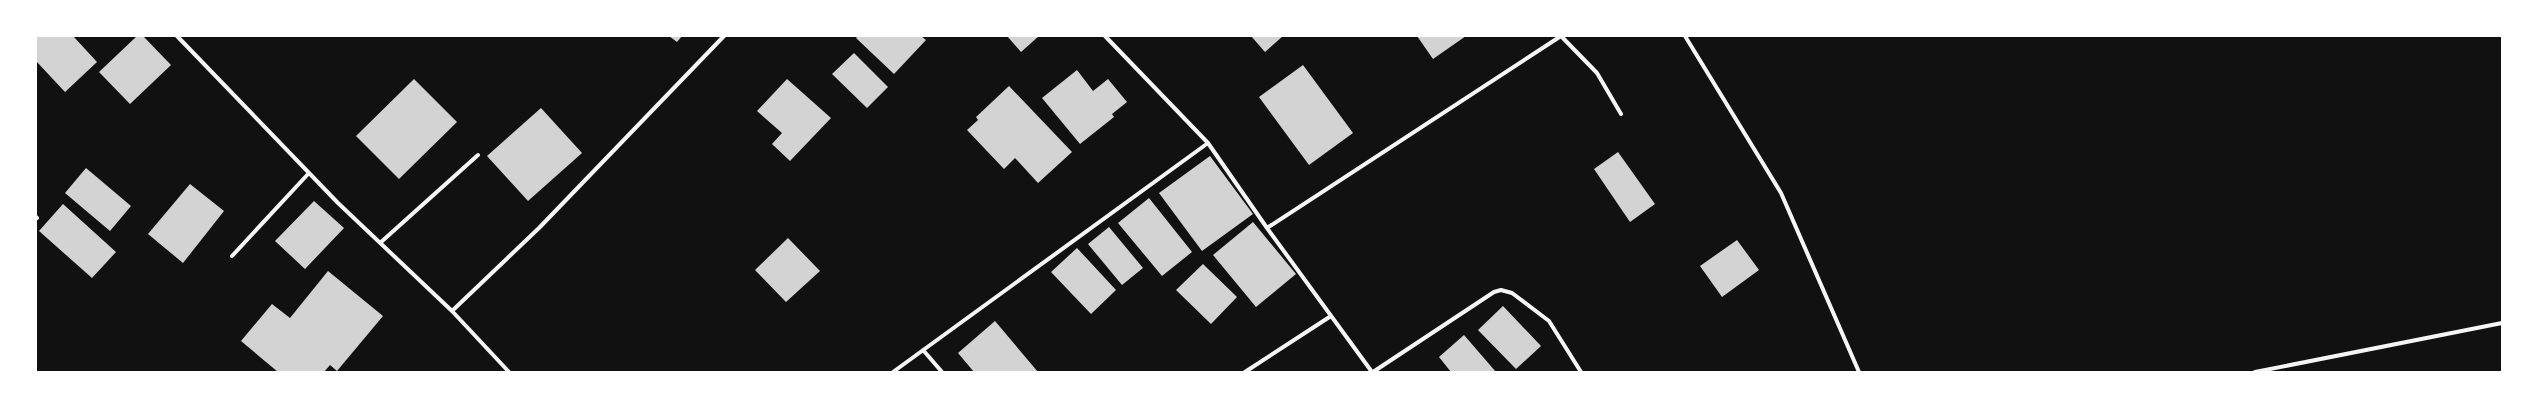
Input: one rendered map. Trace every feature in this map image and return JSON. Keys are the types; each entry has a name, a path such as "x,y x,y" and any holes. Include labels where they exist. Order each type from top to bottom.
{"street":[{"path":"177,36 309,172 452,312 508,372"},
{"path":"452,312 539,228 724,36"},
{"path":"1104,36 1208,142 1267,228 1372,372 1494,292 1501,290 1512,293 1549,321 1581,372"},
{"path":"1267,228 1561,36 1597,73 1621,114"},
{"path":"1685,36 1781,193 1859,372"},
{"path":"893,372 1208,142"},
{"path":"380,243 478,155"},
{"path":"232,256 309,172"},
{"path":"1245,372 1331,316"},
{"path":"2255,372 2502,323"},
{"path":"923,350 942,372"}],"building":[{"path":"36,36 73,36 97,62 65,92 36,61"},
{"path":"137,36 143,36 171,65 130,104 99,72"},
{"path":"669,36 682,36 677,42"},
{"path":"858,36 921,36 926,40 894,74 856,38"},
{"path":"1007,36 1039,36 1021,52"},
{"path":"1251,36 1283,36 1265,52"},
{"path":"1417,36 1466,36 1433,59"},
{"path":"854,53 888,87 867,108 832,74"},
{"path":"1303,65 1353,133 1309,165 1259,97"},
{"path":"1077,70 1093,91 1108,79 1127,102 1112,114 1114,117 1080,144 1042,98"},
{"path":"414,79 457,122 399,179 356,136"},
{"path":"787,79 831,118 790,161 772,144 782,133 757,111"},
{"path":"1009,86 1072,152 1038,183 1015,158 1004,169 967,130 978,120 976,117"},
{"path":"541,108 582,153 528,201 487,156"},
{"path":"1618,152 1655,204 1630,222 1594,169"},
{"path":"1210,156 1253,214 1202,251 1159,193"},
{"path":"86,168 131,206 110,231 65,193"},
{"path":"190,184 224,211 183,263 148,234"},
{"path":"1149,198 1192,252 1162,276 1118,223"},
{"path":"314,201 344,228 305,269 275,241"},
{"path":"63,204 116,252 92,278 39,231"},
{"path":"1253,222 1296,274 1256,307 1213,255"},
{"path":"1109,227 1143,268 1122,285 1088,244"},
{"path":"788,238 820,271 786,302 755,270"},
{"path":"1737,240 1759,270 1722,297 1700,266"},
{"path":"1077,248 1116,290 1091,314 1051,272"},
{"path":"1203,264 1237,297 1211,324 1176,290"},
{"path":"328,271 383,316 337,371 330,365 324,372 278,372 241,341 272,304 290,318"},
{"path":"1503,306 1541,346 1516,369 1478,330"},
{"path":"995,321 1038,372 974,372 958,353"},
{"path":"1464,335 1496,372 1451,372 1439,357"}]}
